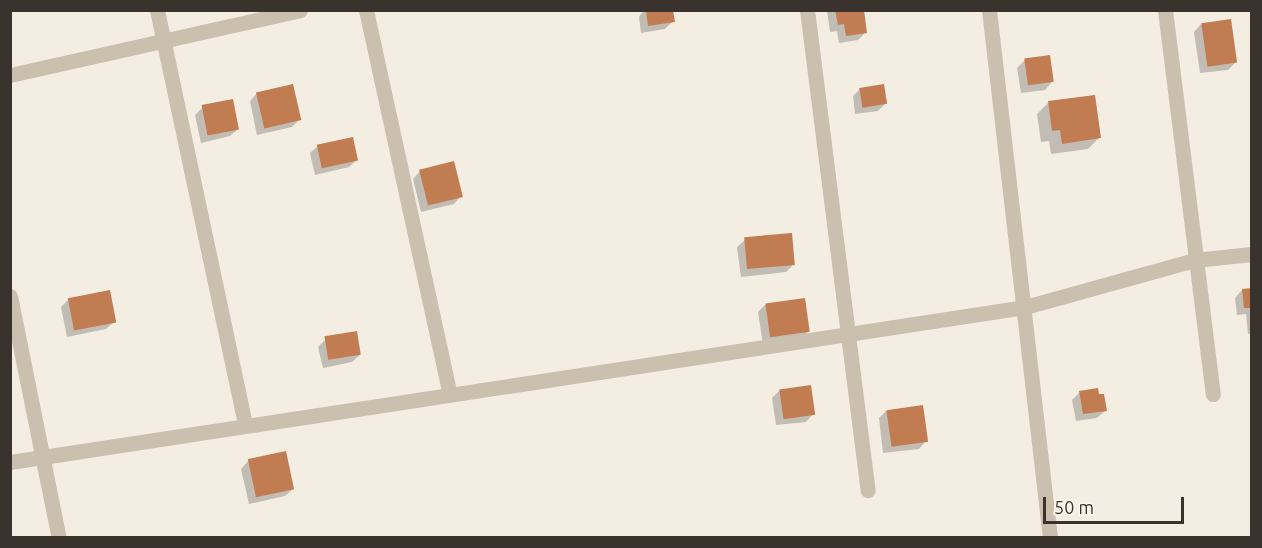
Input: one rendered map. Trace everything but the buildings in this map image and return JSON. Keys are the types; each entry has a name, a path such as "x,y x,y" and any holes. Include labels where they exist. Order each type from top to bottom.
{"street":[{"path":"157,10 245,425"},
{"path":"10,75 300,10"},
{"path":"366,10 450,394"},
{"path":"807,10 846,334 868,490"},
{"path":"989,10 1050,537"},
{"path":"1166,10 1213,394"},
{"path":"10,462 42,455 1025,307 1195,260 1251,254"},
{"path":"10,297 59,537"}]}
